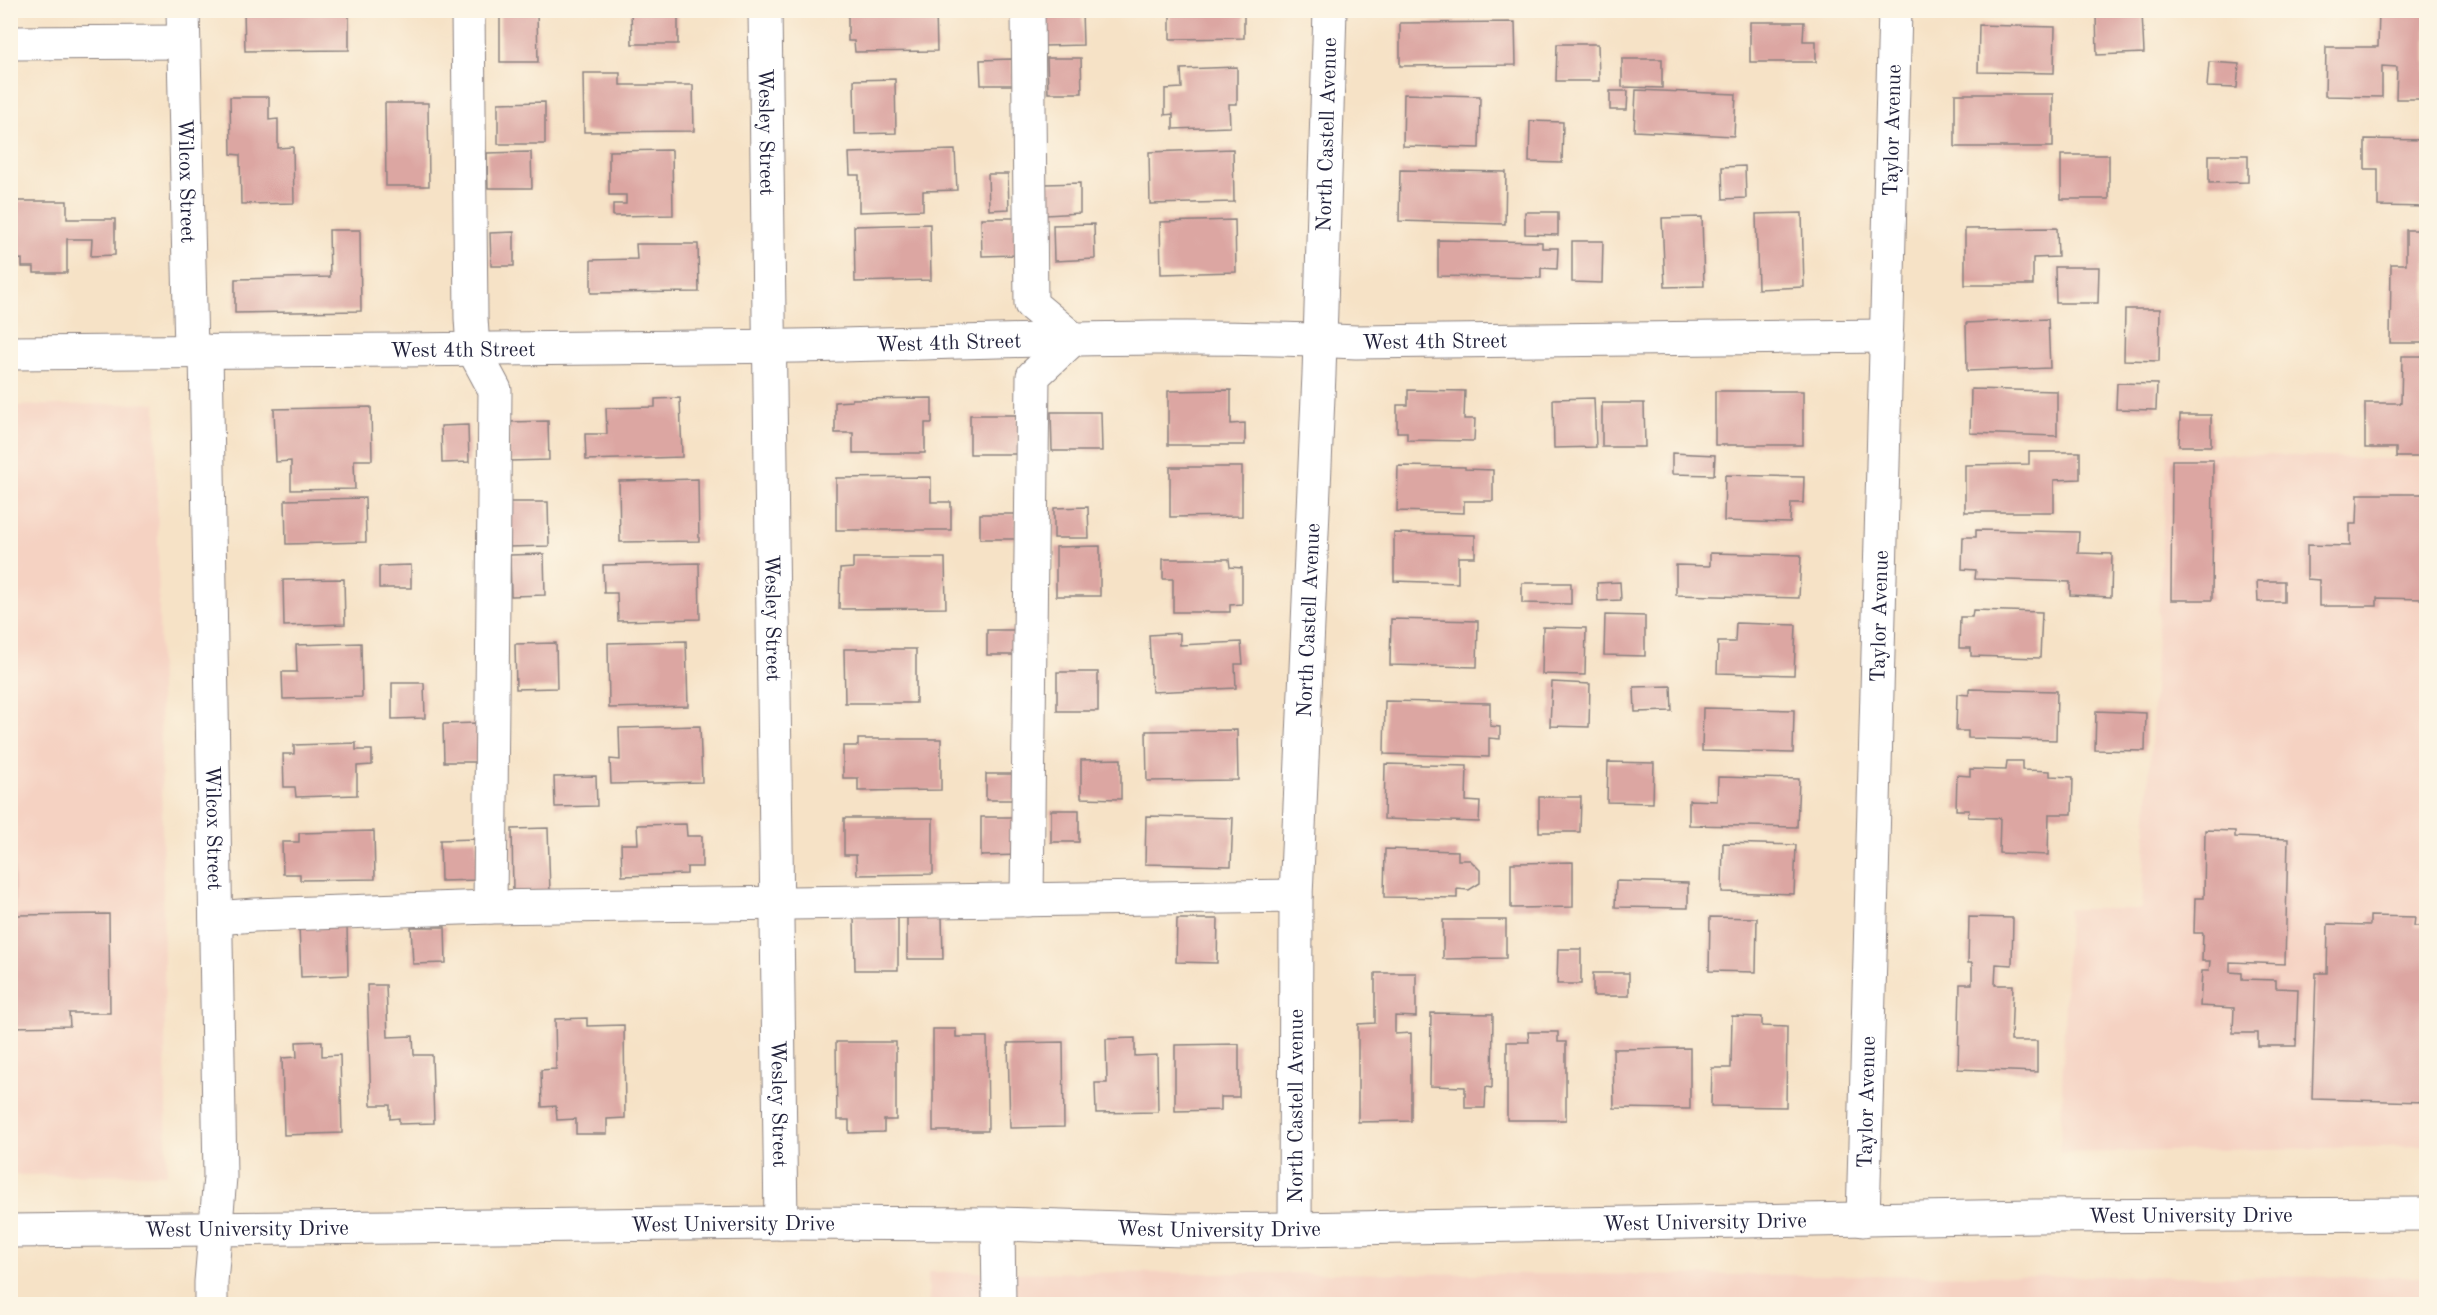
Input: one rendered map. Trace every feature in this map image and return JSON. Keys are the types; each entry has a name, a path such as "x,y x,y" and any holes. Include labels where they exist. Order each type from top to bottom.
{"street":[{"path":"468,10 473,349 495,390 490,907"},
{"name":"Wesley Street","path":"765,10 782,1223"},
{"path":"1027,900 1033,376 1073,339 1031,304 1028,10"},
{"name":"North Castell Avenue","path":"1295,1229 1296,896 1320,340 1330,10"},
{"name":"Taylor Avenue","path":"1863,1220 1895,10"},
{"path":"10,44 183,26"},
{"name":"Wilcox Street","path":"183,26 199,351 216,918 220,1177 211,1305"},
{"name":"West 4th Street","path":"10,354 770,346 1073,339 1281,338 1379,342 1887,336"},
{"path":"216,918 490,907 1296,896"},
{"name":"West University Drive","path":"10,1231 782,1223 998,1224 1182,1230 2034,1216 2427,1214"},
{"path":"998,1224 999,1305"}],"shaded area":[{"path":"156,403 167,1174 11,1175 10,406"},
{"path":"2167,452 2426,460 2426,1146 2060,1153 2068,909 2142,909"},
{"path":"928,1272 2426,1277 2426,1304 929,1304"}],"building":[{"path":"244,10 349,10 349,50 245,51"},
{"path":"500,10 537,10 538,62 500,62"},
{"path":"631,10 678,10 678,44 632,44"},
{"path":"854,10 936,10 937,51 855,52 854,41 848,41 848,15 854,15"},
{"path":"978,10 1010,10 1011,17 979,17"},
{"path":"1044,10 1082,10 1083,45 1044,46"},
{"path":"1170,10 1244,10 1244,38 1170,39"},
{"path":"2379,10 2426,11 2426,99 2396,99 2397,67 2382,66 2382,97 2325,96 2326,47 2378,47"},
{"path":"2142,13 2144,53 2097,55 2096,14"},
{"path":"1515,22 1516,65 1400,66 1400,23"},
{"path":"1750,22 1804,22 1803,41 1816,41 1816,62 1750,62"},
{"path":"1979,25 2055,27 2054,73 1978,72"},
{"path":"1557,44 1598,44 1599,81 1556,81"},
{"path":"1047,58 1081,58 1082,93 1048,93"},
{"path":"1012,59 1013,85 981,85 980,60"},
{"path":"1622,59 1662,59 1662,88 1622,87"},
{"path":"2209,62 2239,64 2237,88 2207,87"},
{"path":"1237,67 1237,104 1229,104 1230,127 1173,129 1173,114 1165,115 1165,89 1182,88 1181,69"},
{"path":"583,73 620,73 620,85 693,85 694,131 584,132"},
{"path":"895,79 896,133 855,134 854,80"},
{"path":"1636,90 1736,94 1734,136 1634,131"},
{"path":"1610,91 1628,91 1627,110 1610,110"},
{"path":"1404,94 1480,96 1479,148 1403,146"},
{"path":"1955,94 2053,94 2053,147 1955,147"},
{"path":"230,97 269,97 269,120 278,119 278,148 293,147 294,203 241,204 240,155 231,154"},
{"path":"545,102 545,144 498,144 498,103"},
{"path":"385,103 428,103 429,186 386,186"},
{"path":"1530,121 1563,122 1562,163 1529,162"},
{"path":"2365,139 2426,140 2426,207 2378,206 2378,169 2365,169"},
{"path":"1233,149 1234,202 1150,204 1149,152"},
{"path":"672,150 673,215 613,216 613,204 626,204 626,195 609,195 609,151"},
{"path":"955,150 957,190 923,191 923,210 859,212 859,175 850,175 849,153"},
{"path":"531,152 532,188 488,188 487,153"},
{"path":"2061,155 2109,155 2109,199 2061,199"},
{"path":"2209,155 2248,155 2248,182 2209,183"},
{"path":"1745,166 1746,198 1723,199 1722,167"},
{"path":"1400,170 1506,172 1505,224 1399,221"},
{"path":"988,174 1008,174 1009,209 989,210"},
{"path":"1080,183 1080,213 1046,215 1046,184"},
{"path":"10,201 67,201 67,219 115,219 115,255 91,256 92,239 67,239 67,273 34,273 34,267 22,267 22,259 10,260"},
{"path":"1525,212 1558,212 1558,235 1525,234"},
{"path":"1802,213 1804,287 1758,289 1756,214"},
{"path":"1702,217 1704,286 1665,287 1662,218"},
{"path":"981,218 1015,218 1016,255 982,256"},
{"path":"1235,220 1236,272 1161,274 1160,222"},
{"path":"930,224 931,280 855,282 854,226"},
{"path":"1094,224 1095,259 1054,261 1053,225"},
{"path":"2057,228 2058,257 2033,258 2033,285 1965,285 1965,229"},
{"path":"329,230 360,230 361,311 235,313 235,279 330,277"},
{"path":"2406,230 2426,230 2426,343 2390,343 2391,264 2406,264"},
{"path":"514,232 514,266 491,266 490,233"},
{"path":"1438,240 1542,242 1542,248 1558,248 1557,269 1541,268 1541,278 1438,276"},
{"path":"1572,241 1603,241 1602,283 1572,282"},
{"path":"636,244 698,244 699,292 591,293 591,260 637,259"},
{"path":"2055,267 2099,267 2098,303 2056,303"},
{"path":"2125,309 2160,309 2159,361 2124,360"},
{"path":"2048,319 2050,368 1967,371 1966,323"},
{"path":"2402,356 2426,356 2426,457 2396,457 2396,448 2365,448 2365,403 2401,403"},
{"path":"2117,383 2157,384 2156,410 2116,409"},
{"path":"1971,389 2057,391 2057,436 1970,433"},
{"path":"1231,390 1231,424 1245,423 1245,445 1168,445 1168,391"},
{"path":"1408,390 1465,391 1464,419 1475,419 1474,441 1407,440 1407,432 1397,432 1397,405 1408,405"},
{"path":"1715,391 1803,391 1803,445 1715,445"},
{"path":"680,398 682,457 586,460 585,434 607,434 606,408 655,407 655,399"},
{"path":"932,398 932,423 925,423 925,453 853,453 853,433 835,433 835,402 852,401 852,399"},
{"path":"1594,398 1596,447 1554,448 1553,399"},
{"path":"1602,403 1644,403 1645,447 1602,447"},
{"path":"371,407 372,460 354,460 355,489 291,490 291,461 276,462 274,409"},
{"path":"1051,412 1101,412 1102,451 1052,451"},
{"path":"970,415 1018,415 1019,454 970,454"},
{"path":"2180,415 2211,415 2211,446 2179,446"},
{"path":"548,421 549,460 509,461 509,422"},
{"path":"468,425 469,462 442,463 441,426"},
{"path":"2029,452 2080,452 2080,479 2054,480 2054,512 1965,512 1965,465 2029,464"},
{"path":"1672,453 1715,455 1714,475 1672,474"},
{"path":"2172,460 2213,460 2212,600 2171,600"},
{"path":"1398,466 1465,467 1465,469 1493,470 1493,501 1464,501 1464,513 1397,511"},
{"path":"1170,467 1242,467 1242,516 1170,517"},
{"path":"1725,475 1804,477 1803,503 1791,503 1790,523 1724,521"},
{"path":"931,477 931,502 951,502 951,530 836,530 836,478"},
{"path":"698,479 699,541 620,542 619,481"},
{"path":"2358,494 2426,494 2426,599 2377,598 2377,606 2319,606 2319,580 2307,579 2307,545 2350,546 2350,524 2357,524"},
{"path":"365,498 366,542 286,544 285,500"},
{"path":"506,502 548,502 549,546 507,547"},
{"path":"1088,507 1089,538 1054,538 1054,508"},
{"path":"980,514 1016,514 1016,539 980,539"},
{"path":"1976,530 2079,532 2078,553 2112,554 2111,597 2070,595 2070,582 1975,579 1976,570 1962,569 1963,537 1976,537"},
{"path":"1394,533 1475,535 1475,557 1458,557 1458,583 1394,581"},
{"path":"1100,546 1100,596 1056,596 1056,547"},
{"path":"1710,553 1801,555 1799,598 1676,595 1676,565 1710,566"},
{"path":"544,554 545,595 511,596 510,555"},
{"path":"853,558 945,558 946,608 839,609 840,569 853,568"},
{"path":"1163,559 1229,559 1230,567 1242,568 1242,604 1230,605 1230,612 1173,612 1173,579 1163,579"},
{"path":"699,563 700,619 618,621 617,593 604,593 603,565"},
{"path":"411,565 411,588 379,588 379,566"},
{"path":"344,579 345,624 284,626 283,580"},
{"path":"2257,581 2284,581 2284,602 2258,602"},
{"path":"1620,582 1621,600 1598,601 1597,583"},
{"path":"1522,583 1571,583 1571,604 1522,603"},
{"path":"1973,610 2042,612 2040,658 1971,656 1971,648 1959,648 1960,617 1972,617"},
{"path":"1605,615 1645,616 1645,656 1604,655"},
{"path":"1391,619 1478,621 1477,667 1390,665"},
{"path":"1736,623 1796,625 1794,675 1717,673 1718,642 1735,642"},
{"path":"1543,627 1586,628 1585,675 1542,674"},
{"path":"987,630 1017,630 1017,655 987,655"},
{"path":"1180,633 1180,645 1241,642 1243,664 1235,664 1236,688 1152,692 1149,635"},
{"path":"686,641 688,706 609,708 608,643"},
{"path":"361,643 362,697 283,699 282,672 297,672 296,645"},
{"path":"556,643 557,688 516,689 515,644"},
{"path":"844,649 916,649 916,703 845,703"},
{"path":"1057,672 1098,672 1098,711 1057,711"},
{"path":"1552,682 1590,684 1589,727 1550,726"},
{"path":"392,683 424,683 425,718 392,719"},
{"path":"1671,686 1672,711 1635,712 1634,687"},
{"path":"1969,689 2057,691 2056,740 1968,738 1968,731 1956,731 1957,694 1969,695"},
{"path":"1385,701 1490,703 1490,726 1500,727 1500,739 1489,738 1489,757 1384,754"},
{"path":"1703,708 1794,710 1793,753 1702,751"},
{"path":"2096,711 2146,713 2145,751 2095,750"},
{"path":"478,723 479,762 444,762 443,724"},
{"path":"700,726 702,782 611,784 610,759 620,760 619,728"},
{"path":"1237,730 1238,780 1147,781 1146,731"},
{"path":"858,739 941,739 941,790 858,791 858,778 843,778 843,746 858,746"},
{"path":"356,743 356,750 372,750 372,765 357,766 357,795 296,797 295,787 284,787 283,754 294,754 294,745"},
{"path":"1121,759 1121,799 1081,798 1081,760"},
{"path":"2007,761 2022,761 2022,770 2050,771 2050,776 2073,777 2072,814 2049,814 2048,855 1999,853 2000,818 1968,817 1969,810 1956,810 1957,775 1970,776 1970,769 2006,770"},
{"path":"1608,762 1654,763 1653,803 1607,802"},
{"path":"1385,764 1467,766 1466,801 1480,802 1479,822 1384,819"},
{"path":"986,774 1021,774 1022,800 986,800"},
{"path":"596,776 597,806 555,807 554,777"},
{"path":"1718,777 1799,779 1797,827 1689,825 1689,800 1717,801"},
{"path":"10,783 13,783 15,915 109,914 110,1013 69,1013 70,1026 10,1027"},
{"path":"1539,797 1581,797 1580,832 1539,832"},
{"path":"1051,810 1079,810 1079,842 1051,842"},
{"path":"1146,816 1233,818 1231,866 1145,864"},
{"path":"981,817 1021,817 1021,855 981,856"},
{"path":"844,818 933,818 933,874 857,875 856,855 844,855"},
{"path":"686,824 687,836 702,836 702,867 687,867 687,874 622,876 621,844 638,844 637,825"},
{"path":"548,828 550,892 513,893 512,829"},
{"path":"2205,830 2235,831 2235,837 2288,839 2285,964 2230,962 2230,972 2242,973 2242,979 2276,980 2276,988 2298,989 2296,1046 2258,1046 2258,1033 2233,1033 2234,1008 2200,1006 2202,971 2209,971 2210,961 2202,961 2203,933 2194,933 2195,898 2204,898"},
{"path":"374,831 375,879 300,880 300,874 283,874 282,842 299,842 299,833"},
{"path":"477,839 478,880 441,881 440,840"},
{"path":"1723,843 1796,845 1794,894 1722,892"},
{"path":"1385,849 1458,851 1458,860 1470,860 1480,870 1480,883 1469,890 1457,889 1457,898 1384,897"},
{"path":"1573,862 1573,907 1511,908 1511,863"},
{"path":"1616,881 1688,883 1688,908 1615,907"},
{"path":"898,915 898,970 855,970 854,916"},
{"path":"942,916 943,959 907,959 907,917"},
{"path":"2370,916 2415,917 2414,926 2426,926 2426,1102 2312,1099 2316,973 2327,973 2328,924 2370,925"},
{"path":"1710,917 1757,918 1756,972 1709,971"},
{"path":"1969,917 2013,918 2012,965 1996,964 1995,985 2013,985 2011,1041 2037,1041 2037,1072 1958,1069 1960,984 1972,984 1972,963 1968,963"},
{"path":"1177,919 1218,919 1217,963 1176,962"},
{"path":"1443,920 1506,920 1506,958 1443,959"},
{"path":"347,925 348,975 301,977 299,926"},
{"path":"411,927 445,927 446,963 413,964"},
{"path":"1558,949 1581,949 1581,984 1557,984"},
{"path":"1375,973 1416,973 1416,1017 1395,1016 1395,1034 1411,1033 1411,1121 1358,1122 1358,1024 1375,1023"},
{"path":"1593,973 1629,973 1629,996 1593,996"},
{"path":"367,985 386,985 388,1037 413,1036 414,1055 432,1055 434,1123 399,1124 399,1118 390,1119 390,1105 371,1105"},
{"path":"1431,1013 1493,1014 1492,1088 1486,1087 1485,1108 1465,1108 1465,1087 1430,1086"},
{"path":"1732,1016 1762,1017 1762,1026 1787,1027 1786,1107 1711,1106 1712,1068 1731,1068"},
{"path":"587,1018 587,1026 624,1025 625,1118 607,1119 607,1134 576,1134 576,1119 557,1120 556,1106 542,1107 541,1070 556,1069 555,1019"},
{"path":"933,1029 956,1029 956,1037 987,1037 988,1131 933,1131"},
{"path":"1528,1032 1558,1032 1558,1042 1566,1042 1566,1120 1507,1120 1507,1042 1529,1042"},
{"path":"1135,1038 1135,1056 1157,1055 1158,1112 1096,1113 1095,1083 1107,1083 1106,1039"},
{"path":"322,1041 322,1056 340,1055 342,1133 284,1135 282,1058 297,1057 296,1042"},
{"path":"836,1042 896,1042 896,1120 884,1120 884,1132 849,1133 849,1120 837,1120"},
{"path":"1063,1042 1064,1127 1010,1128 1008,1043"},
{"path":"1239,1044 1239,1097 1221,1097 1221,1110 1175,1111 1175,1045"},
{"path":"1690,1048 1690,1109 1614,1108 1613,1049"}]}
